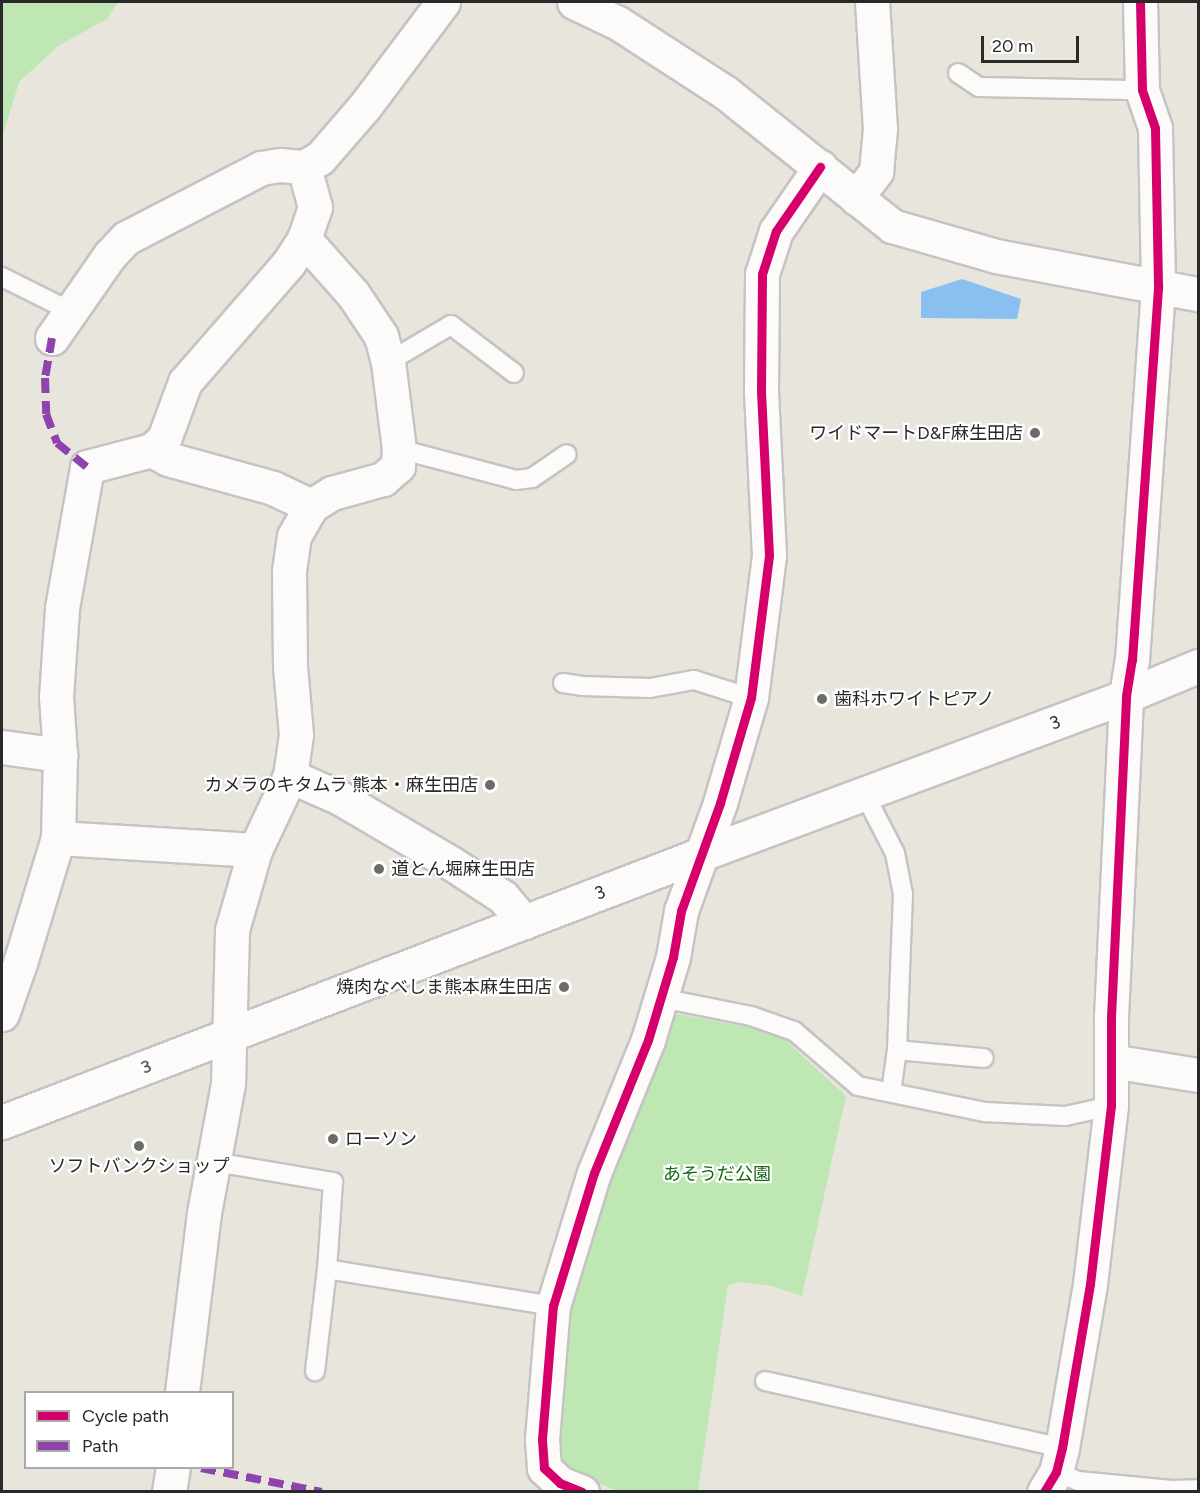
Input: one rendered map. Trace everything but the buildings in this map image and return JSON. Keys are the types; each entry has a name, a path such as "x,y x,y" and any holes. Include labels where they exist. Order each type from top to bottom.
{"street":[{"path":"52,338 110,255 126,238 261,168 280,165 304,167 320,158 365,106 443,2"},
{"path":"574,2 618,22 726,93 892,226 996,256 1198,294"},
{"path":"856,198 876,171 880,129 872,2"},
{"path":"1054,1471 1090,1284 1111,1106 1126,696 1132,660 1158,285 1155,128 1142,90 1140,2"},
{"path":"2,1014 58,838 60,755 56,697 62,608 87,467 152,450 164,439 185,382 288,264 304,239 315,207 304,167"},
{"path":"582,1491 560,1483 544,1468 542,1439 553,1306 594,1173 648,1040 673,957 681,911 699,855 720,803 751,698 769,555 761,391 762,274 776,231 820,168"},
{"path":"182,1391 204,1213 228,1084 232,930 255,850 290,776 296,735 290,666 289,571 294,536 311,506 332,494 383,479 398,466 399,449 388,362 381,336 353,294 304,239"},
{"path":"152,450 168,459 273,488 311,506"},
{"name":"3","path":"2,1122 699,855 1126,696 1198,666"},
{"path":"2,747 60,755"},
{"path":"290,776 340,798 451,863 503,897 524,922"},
{"path":"58,838 255,850"},
{"path":"1111,1061 1198,1075"},
{"path":"169,1491 172,1469"}],"lane":[{"path":"958,73 979,87 1142,90"},
{"path":"2,277 70,311"},
{"path":"388,362 451,325 514,373"},
{"path":"399,449 516,480 532,478 567,454"},
{"path":"563,683 582,686 650,688 694,680 751,698"},
{"path":"865,795 895,854 903,894 897,1050 891,1092"},
{"path":"661,998 751,1016 794,1031 858,1086 985,1112 1065,1116 1111,1106"},
{"path":"897,1050 984,1058"},
{"path":"215,1162 333,1182 327,1269 315,1371"},
{"path":"327,1269 553,1306"},
{"path":"765,1381 1054,1471 1078,1481 1172,1490 1196,1489"}],"green space":[{"path":"2,2 118,2 107,19 58,46 19,82 2,138"},
{"name":"あそうだ公園","path":"678,1014 763,1030 784,1039 846,1096 802,1296 772,1286 740,1282 728,1285 698,1491 619,1491 566,1472 553,1448 564,1305 662,1024"}],"water":[{"path":"962,279 1021,299 1017,319 921,318 921,292"}],"marked path":[{"path":"52,338 45,378 46,414 57,443 87,467"},
{"path":"206,1469 322,1492"}],"cycle path":[{"path":"1044,1492 1056,1472 1062,1448 1090,1284 1111,1106 1111,1017 1126,696 1132,660 1158,285 1155,128 1142,90 1140,2"},
{"path":"582,1492 560,1483 544,1468 542,1439 553,1306 594,1173 648,1040 673,957 681,911 720,803 751,698 769,555 761,391 762,274 776,231 820,167"}],"place":[{"name":"ワイドマートD&F麻生田店","path":"1035,433"},
{"name":"歯科ホワイトピアノ","path":"822,699"},
{"name":"カメラのキタムラ 熊本・麻生田店","path":"490,785"},
{"name":"道とん堀麻生田店","path":"379,869"},
{"name":"焼肉なべしま熊本麻生田店","path":"564,987"},
{"name":"ローソン","path":"333,1139"},
{"name":"ソフトバンクショップ","path":"139,1146"}]}
